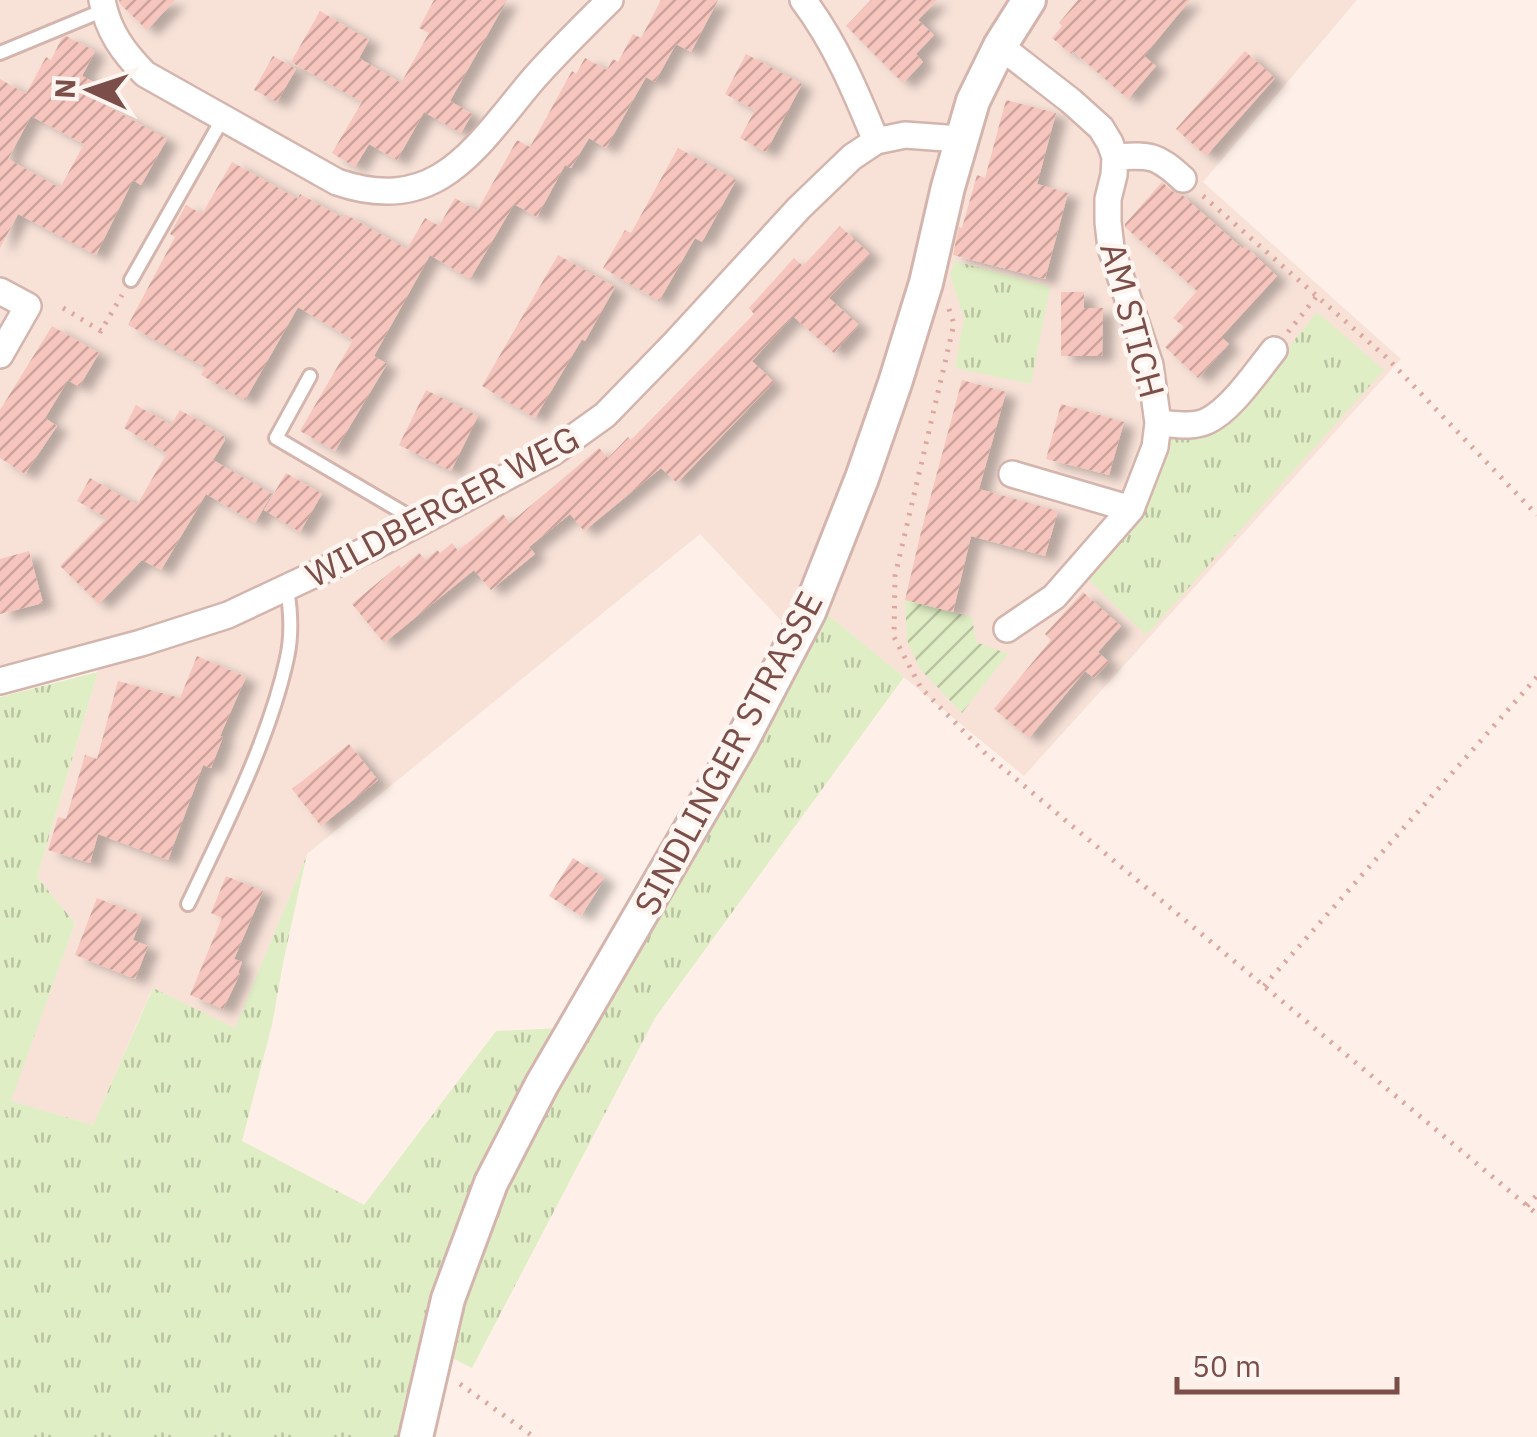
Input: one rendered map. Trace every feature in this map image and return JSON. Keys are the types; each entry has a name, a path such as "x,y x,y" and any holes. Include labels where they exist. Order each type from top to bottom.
{"street":[{"path":"102,5 124,54 145,74 336,182 363,191 394,192 424,186 472,154 546,66 610,0"},
{"path":"803,0 832,47 876,140 905,135 960,139"},
{"name":"SINDLINGER STRASSE","path":"416,1437 448,1299 491,1183 542,1084 740,744 808,612 878,434 926,283 960,139 973,101 1000,46 1029,0"},
{"path":"1000,46 1101,128 1114,157 1147,156 1165,162 1183,179"},
{"name":"WILDBERGER WEG","path":"0,680 228,615 540,460 604,415 799,208 852,157 876,140"},
{"name":"AM STICH","path":"1007,629 1054,596 1131,510 1154,447 1158,422 1150,365 1111,248 1108,198 1114,157"},
{"path":"0,291 28,306 0,355"},
{"name":"AM STICH","path":"1158,422 1186,426 1206,422 1226,406 1274,350"},
{"path":"1012,474 1131,510"}],"lane":[{"path":"0,52 102,5"},
{"path":"132,280 223,118"},
{"path":"310,376 276,438 419,522"},
{"path":"188,904 272,706 289,644 287,588"}],"path":[{"path":"1183,179 1386,356 1537,516"},
{"path":"64,308 101,331 132,280"},
{"path":"926,283 946,295 954,324 895,576 894,637 922,688 986,754 1537,1214"},
{"path":"1274,350 1317,296"},
{"path":"1264,986 1537,677"},
{"path":"1527,1206 1537,1195"},
{"path":"429,1374 455,1380 534,1437"}],"shaded area":[{"path":"0,0 1357,0 1203,182 1401,359 1024,776 827,614 794,609 786,626 700,534 307,854 235,1029 152,989 93,1125 10,1101 75,923 37,877 98,672 86,643 0,666"}],"green space":[{"path":"955,261 1050,287 1031,384 955,368 964,318 950,275"},
{"path":"1317,312 1384,370 1146,635 1088,579 1151,498 1169,435 1271,369"},
{"path":"905,600 972,617 976,642 1008,654 962,713 920,669 907,640"},
{"path":"827,614 904,677 655,1018 472,1368 444,1354 504,1183"},
{"path":"98,672 37,877 75,923 11,1101 93,1125 153,988 235,1028 307,854 272,1025 242,1141 364,1205 496,1031 561,1028 404,1437 0,1437 0,697"}],"building":[{"path":"119,0 175,0 147,30"},
{"path":"434,0 507,0 450,101 472,114 461,133 424,112 397,160 369,144 355,167 332,153 362,102 291,62 320,11 369,40 359,58 401,83 429,33 419,28"},
{"path":"661,0 718,0 691,52 676,44 655,82 646,77 606,148 589,138 571,168 565,165 537,217 514,204 470,279 430,255 374,356 387,364 335,451 300,431 353,340 298,307 245,400 201,375 205,367 128,325 175,237 170,234 186,205 202,214 232,162 298,199 300,194 343,218 345,214 407,249 425,218 439,226 455,198 477,211 517,140 530,147 572,71 576,74 585,58 607,70 613,59 618,62 633,34 641,38"},
{"path":"871,0 937,0 918,20 934,35 916,54 923,62 903,83 846,26"},
{"path":"1078,0 1190,0 1144,56 1156,66 1128,99 1073,51 1071,54 1052,38"},
{"path":"66,36 95,51 82,76 96,83 89,96 167,139 141,185 133,180 96,255 18,214 0,248 0,79 26,94 46,57 51,60","holes":["31,116 84,144 60,188 8,159"]},
{"path":"1245,51 1275,78 1206,156 1176,129"},
{"path":"746,54 802,84 766,152 740,138 755,110 725,94"},
{"path":"273,56 296,69 277,102 254,90"},
{"path":"1006,100 1056,113 1037,184 1068,193 1045,279 953,255 977,175 985,178"},
{"path":"678,148 736,180 702,242 695,238 659,301 603,268 625,230 631,233"},
{"path":"1162,182 1277,276 1221,337 1229,344 1198,378 1165,347 1184,327 1173,318 1197,291 1125,227"},
{"path":"840,226 870,254 829,298 859,325 834,353 793,316 752,361 774,382 677,483 661,468 584,531 570,514 529,547 535,554 491,590 474,570 384,643 352,604 419,553 426,560 452,543 458,551 503,514 510,523 599,448 608,458 628,437 631,440 754,314 749,308 794,258 803,266"},
{"path":"558,255 615,287 535,418 482,386"},
{"path":"1061,292 1084,292 1084,308 1103,308 1102,356 1061,356"},
{"path":"52,326 99,353 79,387 68,380 45,418 57,426 25,474 0,458 0,410"},
{"path":"962,380 1006,392 979,489 1058,511 1045,556 971,536 953,612 905,600"},
{"path":"426,390 478,416 451,471 399,445"},
{"path":"1061,404 1124,422 1109,475 1046,459"},
{"path":"136,405 171,425 180,410 224,436 213,460 272,494 255,523 206,494 161,570 142,560 99,604 60,566 107,518 77,501 90,478 137,505 167,453 124,428"},
{"path":"286,473 322,494 300,532 264,510"},
{"path":"29,551 43,603 0,614 0,559"},
{"path":"1083,592 1121,626 1098,652 1109,662 1094,678 1085,671 1029,738 994,709 1051,640 1045,634"},
{"path":"197,656 246,677 220,736 223,737 211,768 203,765 168,860 98,834 90,863 48,850 58,817 66,819 85,755 97,759 118,681 180,698"},
{"path":"349,744 378,780 321,826 292,789"},
{"path":"573,858 605,878 581,916 549,896"},
{"path":"226,876 263,891 234,959 242,962 240,974 223,1009 190,995 222,918 211,913"},
{"path":"97,898 142,916 133,940 148,946 135,979 75,955"}]}
